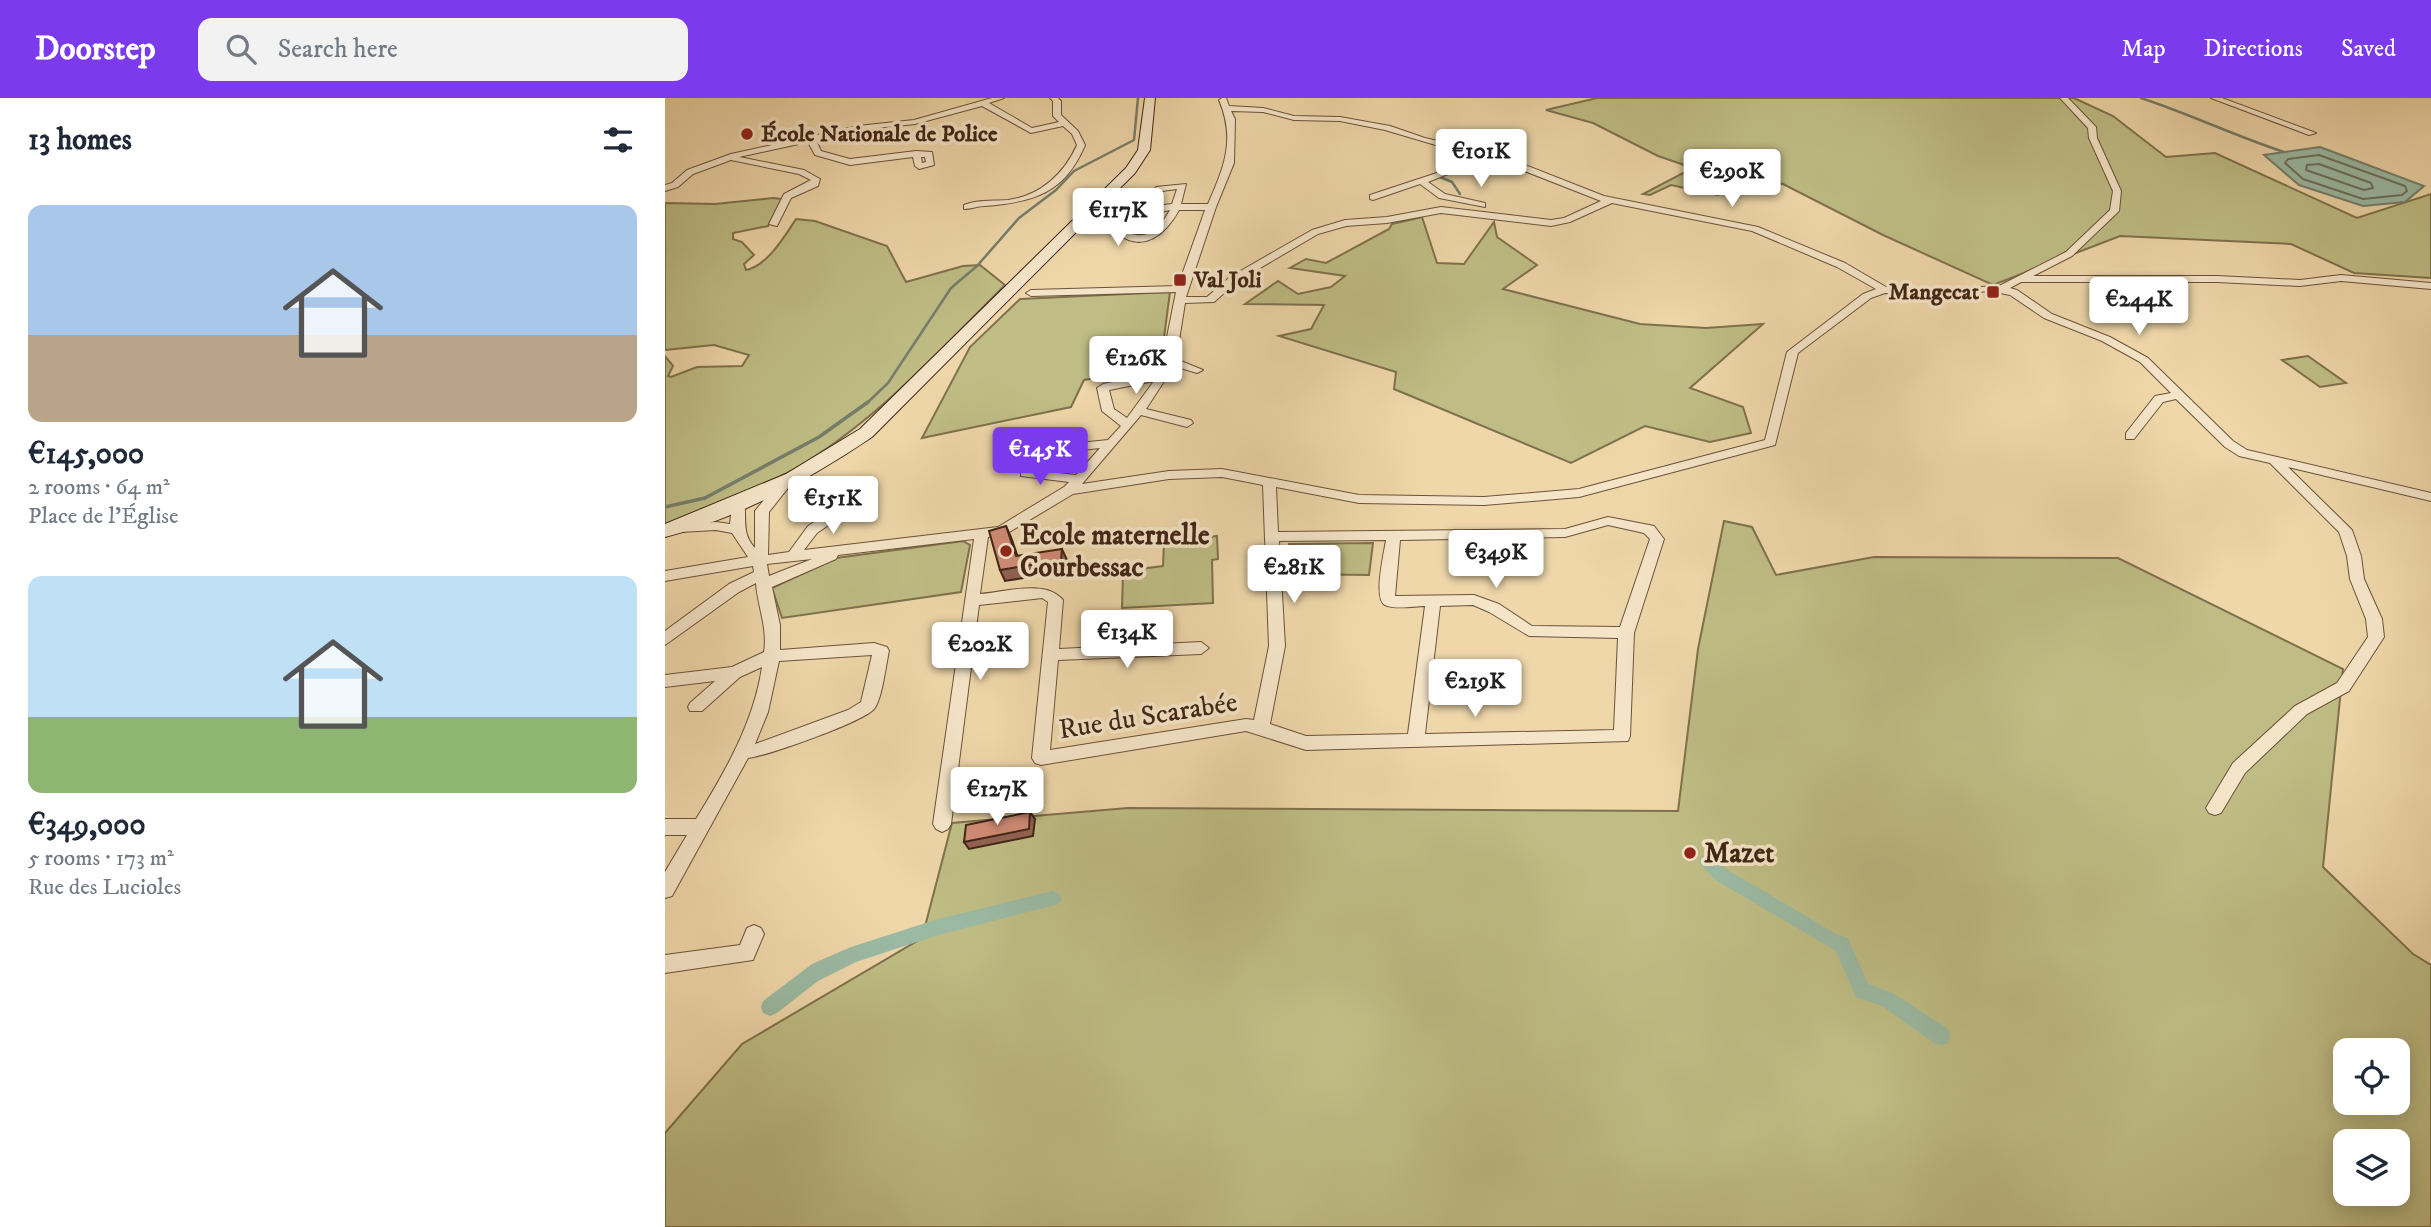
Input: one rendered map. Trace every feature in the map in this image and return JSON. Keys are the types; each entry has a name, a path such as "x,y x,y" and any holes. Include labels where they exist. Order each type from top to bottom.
{"street":[{"path":"665,188 675,185 690,172 727,158 858,128 915,122 1000,98"},
{"path":"967,207 986,201 1004,202 1026,198 1063,176 1075,161 1081,145 1075,133 1057,116 1057,100 1054,98"},
{"path":"760,569 737,530 734,518 785,483 828,460 866,433 1107,197 1144,150 1150,98"},
{"path":"665,639 760,569 794,556 981,535 1008,527 1069,490 1128,425 1164,375 1170,361 1181,295 1211,207 1228,170 1233,148 1231,119 1222,98"},
{"path":"2002,289 2069,254 2114,211 2117,191 2093,138 2092,127 2064,98"},
{"path":"2215,98 2312,133"},
{"path":"981,102 1031,131 1064,123"},
{"path":"1226,108 1263,110 1294,118 1340,119 1388,128 1441,145 1483,154 1610,200 1755,229 1855,272 1884,290"},
{"path":"811,139 818,153 840,161 916,153"},
{"path":"1441,145 1450,155 1454,170"},
{"path":"1474,161 1483,154"},
{"path":"727,158 801,172 816,179 815,184 787,196 774,224"},
{"path":"1373,197 1423,182 1464,165"},
{"path":"1423,182 1442,196 1552,223 1567,220 1610,200"},
{"path":"1148,208 1159,189 1182,187 1176,207 1164,232 1131,238 1122,233 1128,220 1148,208 1176,207 1211,207"},
{"path":"1441,210 1457,199"},
{"path":"1031,293 1181,295 1210,300 1234,279 1315,232 1345,223 1387,220 1441,210 1520,217"},
{"path":"2019,279 2217,279 2300,283 2341,278 2431,286"},
{"path":"1069,490 1184,473 1221,473 1359,499 1484,501 1579,493 1771,442 1797,347 1867,296 1884,290 1923,293 2002,289 2022,296 2048,316 2127,349 2158,371 2229,444 2243,453 2276,463 2431,497"},
{"path":"1170,361 1197,370"},
{"path":"1128,425 1108,411 1103,388 1164,375"},
{"path":"2130,436 2159,399 2181,394"},
{"path":"1138,411 1187,423"},
{"path":"1079,479 1027,473 1026,461 1041,451 1111,443"},
{"path":"2215,808 2239,768 2301,710 2343,687 2376,638 2374,620 2357,579 2354,556 2345,530 2276,463"},
{"path":"1261,727 1277,646 1269,480"},
{"path":"794,556 815,524 833,517 854,501"},
{"path":"666,530 749,506"},
{"path":"665,890 744,752 764,696 773,645 760,569 762,552 749,506"},
{"name":"Rue du Scarabée","path":"974,600 1045,593 1056,600 1041,758 1245,725 1261,727 1286,739 1306,743 1416,738 1622,736 1626,633 1657,538 1649,529 1608,521 1565,533 1271,537"},
{"path":"666,530 716,526 737,530"},
{"path":"942,824 981,535"},
{"path":"1393,536 1386,591 1389,601 1474,600 1494,608 1529,631 1626,633"},
{"path":"665,576 809,567 841,551"},
{"path":"1416,738 1433,600"},
{"path":"1050,655 1201,648"},
{"path":"697,707 735,673 771,656 874,649 881,651 868,705 854,715 759,750 744,752"},
{"path":"665,681 735,673"},
{"path":"665,827 701,827"},
{"path":"665,964 746,953 754,934"}],"shaded area":[{"path":"1597,98 2074,98 2113,116 2166,157 2215,153 2357,218 2431,194 2431,278 2354,273 2291,244 2120,236 1993,285 1883,235 1783,184 1746,178 1718,195 1671,185 1650,195 1643,194 1693,168 1658,156 1593,123 1546,110"},
{"path":"782,199 768,226 733,233 733,239 742,242 754,255 744,264 746,270 768,257 796,219 815,221 887,246 906,282 963,266 980,265 1005,285 886,402 834,444 772,480 665,524 665,356 673,366 668,376 671,377 697,367 742,366 749,355 714,345 665,350 665,203 715,204"},
{"path":"1422,217 1437,263 1464,264 1494,222 1497,237 1537,265 1503,289 1640,324 1706,328 1763,324 1690,388 1743,407 1751,433 1710,442 1645,426 1571,463 1394,389 1396,372 1279,336 1311,329 1324,305 1245,304 1278,281 1298,294 1331,287 1345,276 1290,268 1306,259 1326,263 1389,229 1392,224"},
{"path":"1170,292 1160,368 1084,380 1071,407 922,438 970,347 1020,299"},
{"path":"2308,356 2346,383 2320,387 2282,360"},
{"path":"1724,521 1752,527 1776,575 1874,557 2118,558 2343,669 2323,867 2413,954 2431,965 2431,1227 665,1227 665,1133 742,1044 922,938 952,823 1128,808 1678,811 1698,649"},
{"path":"1217,536 1218,559 1212,560 1213,603 1122,608 1123,571 1163,566 1164,543"},
{"path":"963,541 970,545 961,592 782,618 772,588 836,558"},
{"path":"1373,543 1369,575 1291,574 1289,544"}],"water":[{"path":"2320,147 2424,186 2405,202 2363,206 2299,185 2264,155"}],"building":[{"path":"1064,440 1066,451 1036,454 1037,444"},
{"path":"1006,526 1016,556 1062,549 1061,560 1000,570 989,531"},
{"path":"1030,812 1029,829 964,842 966,825"}],"waterway":[{"path":"866,404 888,383 951,288 977,266 1019,218 1056,190 1074,171 1134,140 1138,98"},
{"path":"2141,98 2284,152"},
{"path":"1440,177 1452,182 1460,194"},
{"path":"665,507 705,498 819,437 868,402"},
{"path":"1707,862 1720,874 1835,943 1842,944 1862,991 1887,999 1941,1036"},
{"path":"770,1007 811,975 851,955 938,927 1053,899"}],"place":[{"name":"École Nationale de Police","path":"747,134"},
{"name":"Val Joli","path":"1180,280"},
{"name":"Mangecat","path":"1993,292"},
{"name":"Ecole maternelle Courbessac","path":"1006,551"},
{"name":"Mazet","path":"1690,853"}]}
